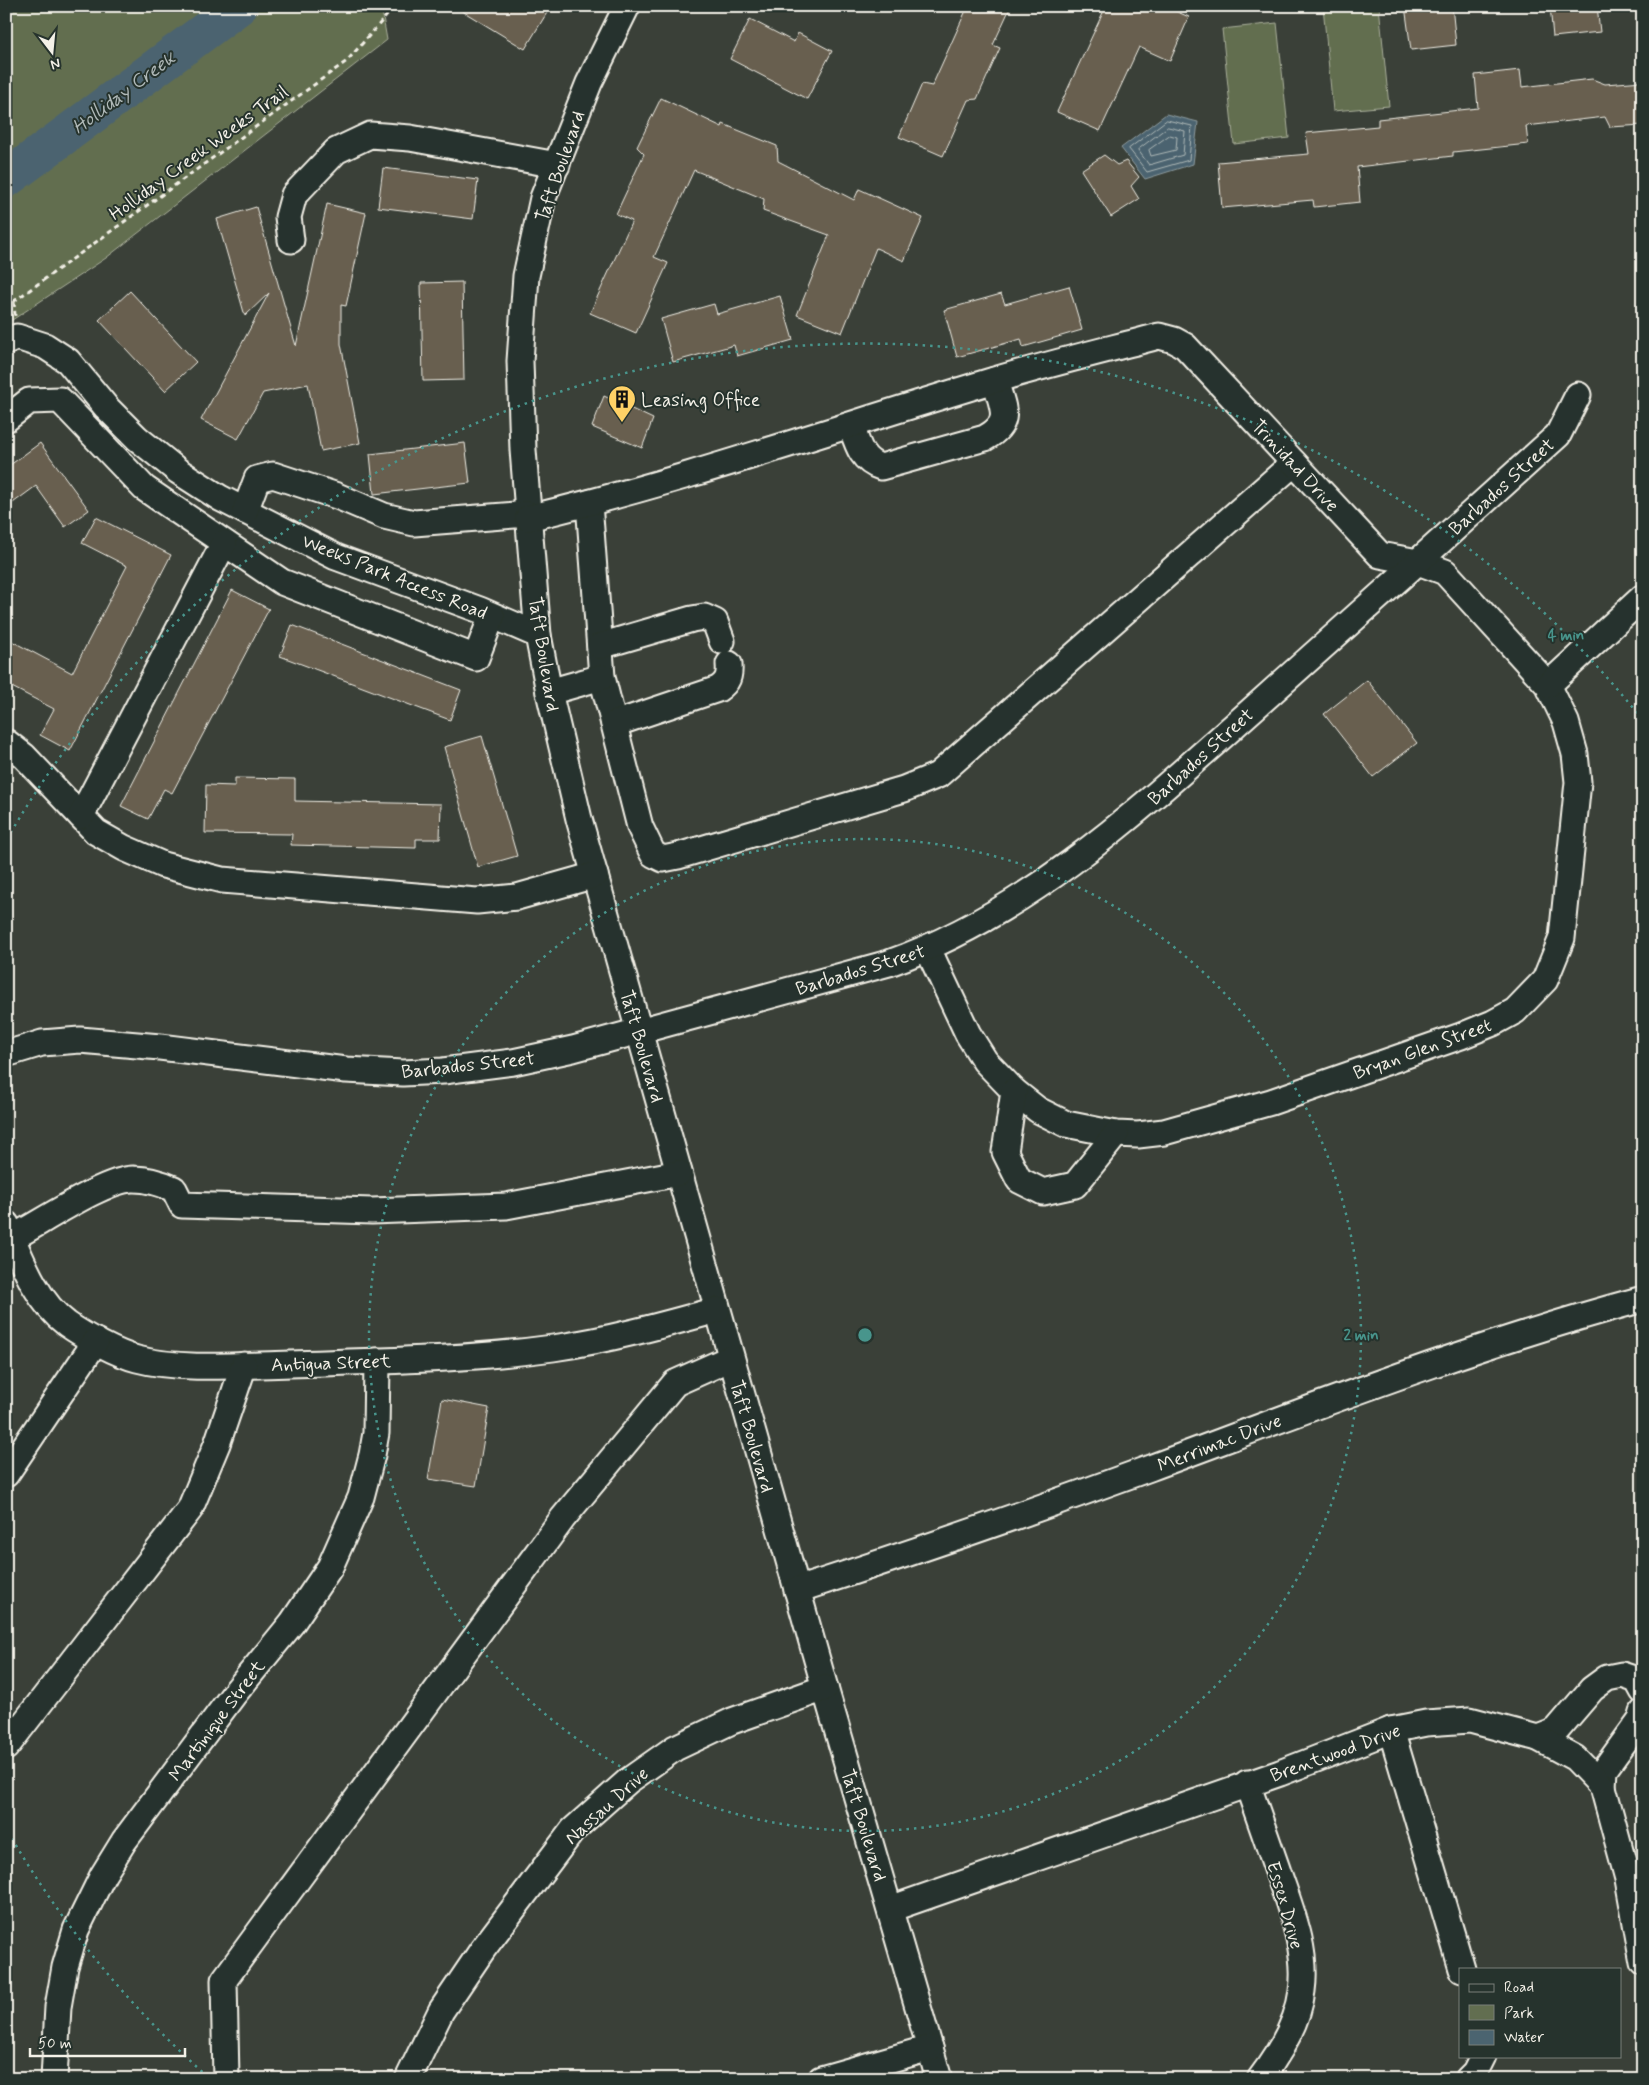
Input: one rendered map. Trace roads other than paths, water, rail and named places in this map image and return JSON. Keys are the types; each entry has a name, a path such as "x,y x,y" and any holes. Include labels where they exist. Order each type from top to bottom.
{"street":[{"name":"Taft Boulevard","path":"627,6 589,83 543,198 526,276 520,361 523,450 538,636 578,819 825,1688 939,2079"},
{"path":"291,240 288,217 294,194 336,152 370,135 410,138 556,165"},
{"name":"Trinidad Drive","path":"995,380 1159,336 1174,340 1185,346 1380,555 1418,562"},
{"name":"Weeks Park Access Road","path":"12,339 45,346 68,361 106,407 137,438 178,471 220,498 336,557 492,616 538,636"},
{"path":"245,511 257,479 273,475 337,496 384,516 414,523 528,516 589,503 995,380 1003,410 1004,422 996,432 985,438 881,467 871,464 861,452 851,425"},
{"name":"Barbados Street","path":"6,1054 42,1044 80,1040 160,1047 346,1070 442,1071 513,1062 573,1049 890,963 928,949 1018,900 1134,814 1558,435 1578,395"},
{"path":"6,419 29,401 60,400 144,488 282,582 476,658 492,616"},
{"path":"589,503 602,677 640,827 653,854 663,859 904,790 938,775 1294,463"},
{"path":"81,816 224,543"},
{"name":"Bryan Glen Street","path":"928,949 968,1034 985,1060 1014,1091 1038,1110 1066,1124 1116,1134 1138,1135 1164,1132 1271,1102 1461,1036 1494,1023 1515,1011 1545,980 1562,938 1578,782 1575,754 1566,722 1548,685 1445,572 1418,562"},
{"path":"1548,685 1643,597"},
{"path":"600,646 704,617 715,622 722,640"},
{"path":"614,724 718,689 727,682 730,664"},
{"path":"549,692 602,677"},
{"path":"6,742 24,756 96,832 124,848 163,866 222,880 478,901 517,897 594,875"},
{"path":"1014,1091 1005,1152 1019,1180 1043,1192 1075,1185 1116,1134"},
{"path":"8,1234 107,1186 132,1178 154,1181 174,1189 182,1205 372,1211 506,1206 679,1173"},
{"name":"Antigua Street","path":"8,1234 48,1306 66,1324 96,1341 136,1359 161,1363 244,1365 377,1361 469,1356 553,1348 647,1330 717,1310"},
{"name":"Merrimac Drive","path":"797,1590 895,1558 1128,1476 1413,1372 1643,1299"},
{"path":"6,1474 96,1341"},
{"path":"226,2079 224,1980 564,1518 675,1383 731,1358"},
{"name":"Martinique Street","path":"54,2079 58,2007 65,1967 76,1930 103,1875 124,1841 234,1694 292,1623 330,1567 361,1497 372,1455 376,1433 377,1361"},
{"path":"6,1747 190,1510 218,1444 244,1365"},
{"path":"1538,1738 1556,1731 1592,1689 1607,1678 1622,1675 1637,1680 1643,1692"},
{"name":"Nassau Drive","path":"408,2079 441,2011 483,1950 573,1830 628,1781 675,1748 732,1721 825,1688"},
{"path":"1602,1787 1604,1770 1641,1719 1643,1712"},
{"name":"Brentwood Drive","path":"890,1908 1280,1773 1390,1730 1426,1723 1470,1720 1538,1738 1575,1758 1602,1787 1628,1878 1643,1962"},
{"path":"1390,1730 1462,1968"},
{"name":"Essex Drive","path":"1247,1783 1294,1919 1303,1965 1302,1992 1293,2026 1270,2066 1260,2079"},
{"path":"821,2079 930,2048"},
{"path":"1468,2079 1475,2072 1482,2058"}],"water":[{"path":"1166,114 1198,122 1193,164 1145,179 1121,148"}],"waterway":[{"name":"Holliday Creek","path":"6,179 239,6"}],"place":[{"name":"Leasing Office","path":"622,423"}]}
